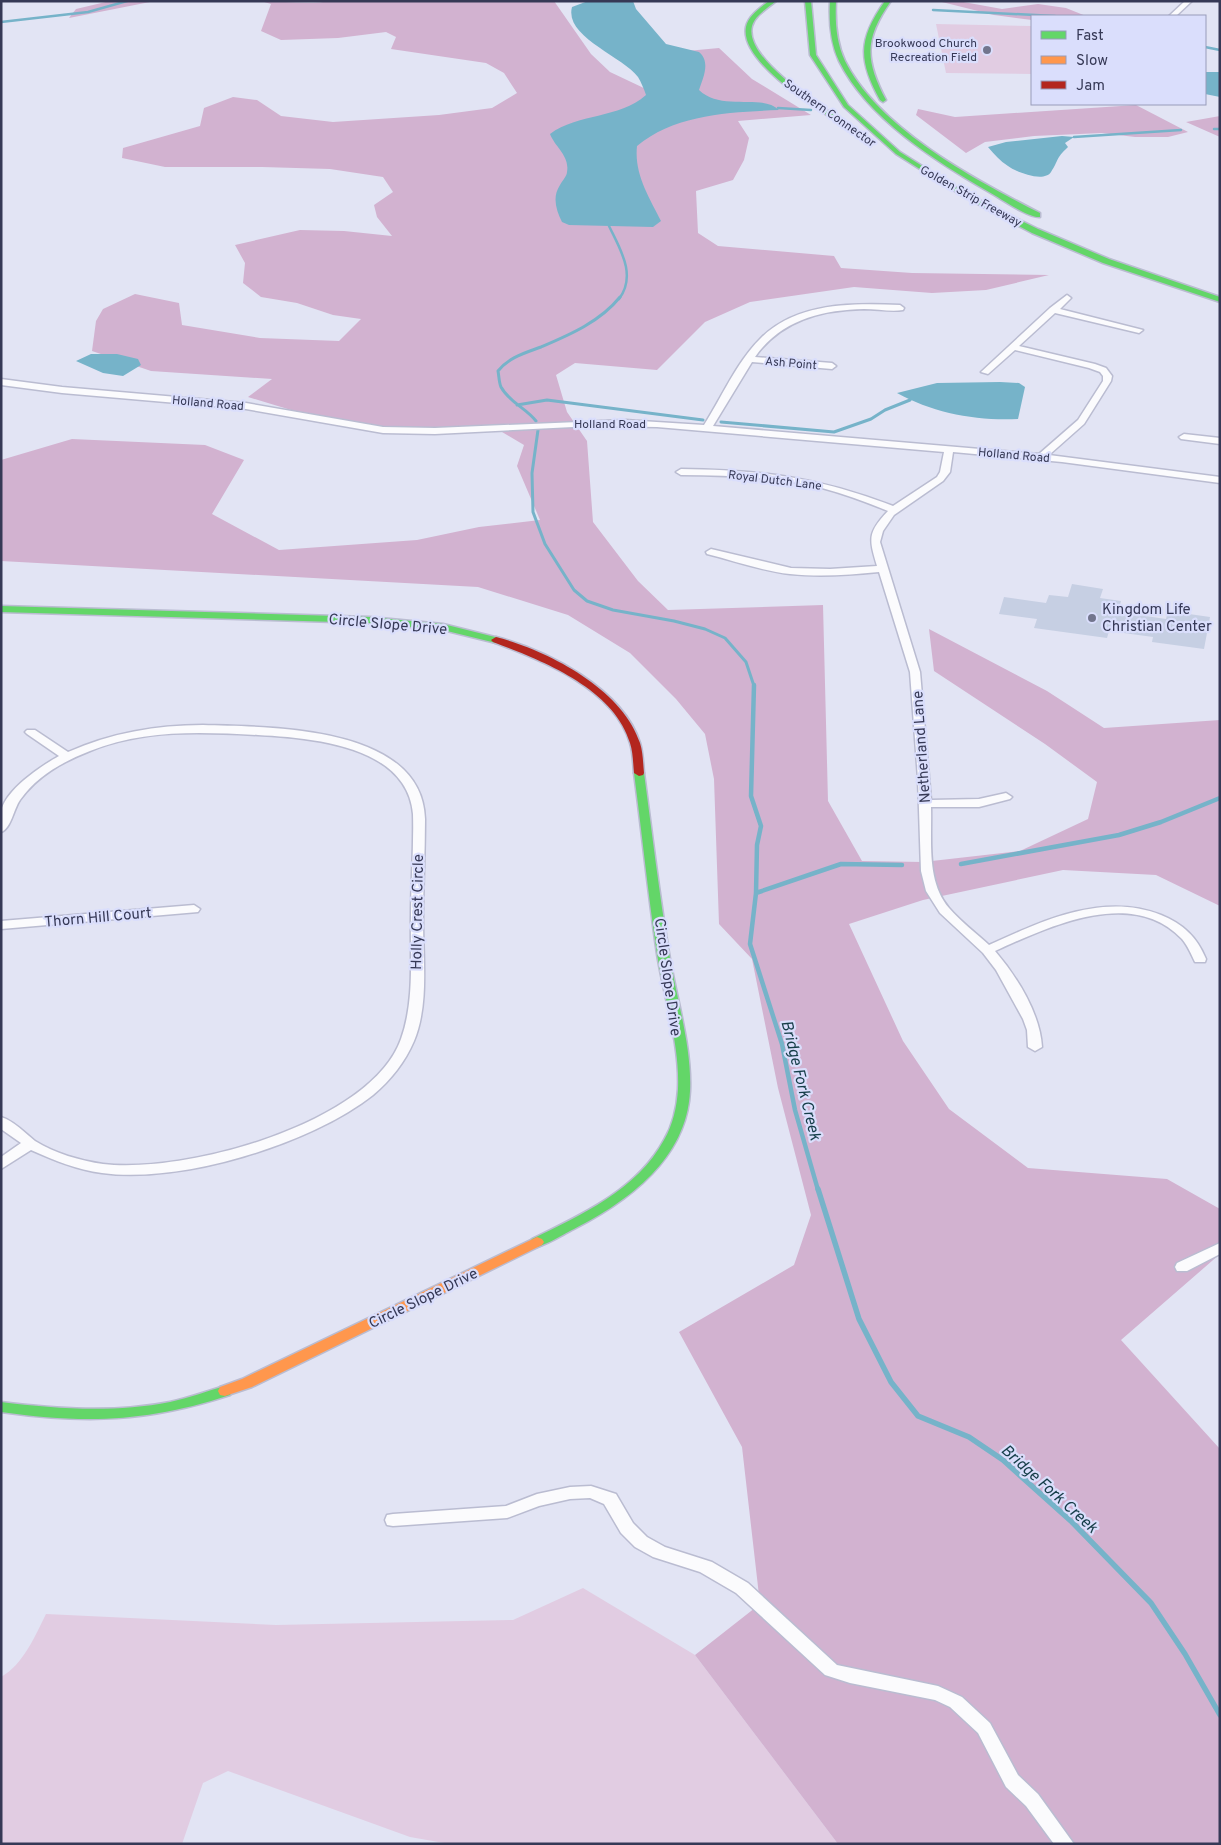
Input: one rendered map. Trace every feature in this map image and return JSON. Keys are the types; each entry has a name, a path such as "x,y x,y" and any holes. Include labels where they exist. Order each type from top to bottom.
{"main road":[{"name":"Southern Connector","path":"773,1 755,17 749,33 751,49 766,68 928,179 967,197"},
{"name":"Golden Strip Freeway","path":"808,1 806,25 813,56 821,72 843,104 873,133 901,156 967,197 1040,234 1103,260 1220,300"},
{"name":"Golden Strip Freeway","path":"833,1 831,19 836,48 844,65 866,97 883,114 933,154 972,180 1049,220"},
{"path":"888,1 868,29 864,46 864,63 870,81 894,121"},
{"name":"Circle Slope Drive","path":"1,609 410,623 467,632 509,645 538,658 587,686 609,703 624,718 635,740 663,952 684,1082 684,1099 675,1133 656,1163 621,1196 596,1213 247,1383 193,1403 135,1415 76,1417 1,1407"}],"street":[{"path":"1173,15 1189,1"},
{"path":"985,372 1067,298"},
{"path":"707,428 751,359 772,332 802,316 847,308 900,308"},
{"path":"1054,310 1139,330"},
{"path":"1013,347 1092,366 1103,370 1108,376 1107,381 1080,422 1040,457"},
{"name":"Ash Point","path":"751,359 832,366"},
{"name":"Holland Road","path":"1,382 74,392 246,406 371,429 430,430 601,423 707,428 1040,457 1220,480"},
{"path":"1184,437 1220,441"},
{"name":"Netherland Lane","path":"949,450 945,472 940,479 884,519 877,530 875,542 915,672 925,804 927,871 932,891 944,910 988,950 1002,968 1030,1019 1034,1030 1035,1047"},
{"name":"Royal Dutch Lane","path":"681,472 703,472 805,481 842,491 895,510"},
{"path":"711,552 739,557 779,569 806,572 882,569"},
{"name":"Holly Crest Circle","path":"1,828 6,811 17,794 42,771 67,756 106,741 137,734 191,729 229,730 325,738 370,753 392,766 408,783 419,809 417,954 413,1023 403,1054 375,1086 323,1118 237,1153 184,1166 138,1170 76,1163 28,1145 1,1122"},
{"path":"31,732 67,756"},
{"path":"925,804 979,803 1006,797"},
{"name":"Thorn Hill Court","path":"1,925 194,909"},
{"path":"988,950 1064,919 1095,910 1119,909 1158,918 1178,929 1192,942 1200,959"},
{"path":"1,1164 28,1145"},
{"path":"1182,1267 1220,1248"},
{"path":"393,1520 506,1512 537,1500 570,1493 590,1492 610,1498 627,1528 641,1542 659,1552 706,1567 742,1588 831,1670 938,1693 956,1702 984,1728 1012,1780 1032,1800 1065,1844"}],"shaded area":[{"path":"110,1 155,1 69,18 76,9"},
{"path":"261,1 305,3 331,1 554,1 591,54 610,72 648,90 676,52 719,48 752,79 811,115 738,121 749,138 744,160 733,180 696,191 698,233 718,246 834,256 841,268 912,273 1049,275 986,290 932,293 854,287 750,302 705,322 657,370 575,363 556,375 567,412 587,441 593,522 638,581 668,610 823,605 828,801 862,861 923,862 1020,851 1088,819 1097,782 1045,744 934,671 929,629 1047,691 1104,728 1220,720 1220,906 1156,875 1063,870 923,900 849,924 903,1041 949,1109 1028,1168 1167,1179 1220,1209 1220,1254 1121,1340 1220,1449 1220,1844 838,1844 695,1655 760,1604 742,1447 679,1332 794,1265 811,1215 778,1088 752,959 719,924 714,779 705,734 676,699 630,653 568,615 478,587 1,561 1,460 72,439 205,445 244,460 212,514 279,550 417,540 479,527 540,520 517,466 524,445 497,429 404,433 314,417 248,397 272,379 151,371 92,351 96,321 103,309 135,294 179,303 182,325 260,338 339,341 361,319 333,315 297,303 261,297 243,283 245,263 235,245 300,230 344,231 392,236 377,217 374,205 393,192 383,177 330,169 165,167 122,158 123,148 200,126 204,108 233,97 257,100 281,116 333,122 439,115 492,108 517,93 504,73 486,63 391,49 396,37 386,32 338,38 281,40 261,31 271,4"},
{"path":"938,1 958,1 1002,9 1038,4 1066,8 1084,15 1031,15 1031,20 994,15"},
{"name":"Brookwood Church Recreation Field","path":"936,24 1031,26 1031,74 946,73"},
{"path":"1136,105 1188,132 1168,137 1135,137 1102,133 1034,136 985,142 966,153 916,115 918,109 955,117"},
{"path":"1220,116 1220,137 1186,122"},
{"path":"583,1588 695,1655 838,1844 450,1844 410,1837 228,1771 203,1783 182,1844 1,1844 1,1677 9,1672 22,1658 46,1614 276,1625 513,1620"}],"water":[{"path":"588,1 633,1 636,9 666,44 699,52 705,60 705,65 699,90 708,96 730,102 762,103 771,105 779,110 723,114 686,121 652,135 637,146 640,176 661,221 653,227 569,225 562,222 558,213 556,194 566,175 567,166 564,156 550,134 573,122 624,108 646,95 638,77 630,69 585,37 577,28 572,18 572,7"},
{"path":"1206,72 1220,72 1220,97 1206,94"},
{"path":"1062,136 1074,137 1065,143 1068,147 1059,157 1051,172 1042,177 1036,177 1012,168 1000,160 988,147 1006,142"},
{"path":"91,354 117,354 138,359 141,365 123,376 103,373 76,361"},
{"path":"937,383 1019,383 1025,387 1018,419 986,419 940,411 897,393"}],"building":[{"name":"Kingdom Life Christian Center","path":"1072,584 1103,589 1100,598 1121,601 1118,612 1166,619 1168,611 1210,617 1204,649 1152,642 1153,637 1109,631 1107,638 1034,628 1037,619 999,614 1004,597 1046,603 1049,595 1068,597"}],"waterway":[{"path":"1,22 88,12 127,1"},
{"path":"933,10 1035,15"},
{"path":"1206,47 1220,50"},
{"path":"778,108 811,110"},
{"path":"1214,129 1220,129"},
{"path":"1074,137 1181,130"},
{"name":"Bridge Fork Creek","path":"609,226 622,253 627,271 627,281 619,299"},
{"name":"Bridge Fork Creek","path":"518,405 508,397 500,385 498,371 502,366 518,356 584,327 603,314 620,297"},
{"path":"518,405 547,400 703,420"},
{"path":"721,422 834,432 871,419 885,410 910,400"},
{"name":"Bridge Fork Creek","path":"518,405 536,421"},
{"name":"Bridge Fork Creek","path":"538,430 532,473 533,512 545,544 574,590 587,601 613,610 674,621 705,629 725,638 746,662 754,686"},
{"name":"Bridge Fork Creek","path":"754,686 751,796 761,826 757,845 756,893"},
{"path":"961,864 1119,835 1161,822 1220,798"},
{"path":"756,893 841,864 902,865"},
{"name":"Bridge Fork Creek","path":"756,893 750,944 782,1044 795,1110 818,1190"},
{"name":"Bridge Fork Creek","path":"818,1189 859,1319 891,1382 918,1416 969,1437 1003,1460 1072,1522 1151,1603 1185,1654 1220,1715"}],"traffic: fast":[{"path":"773,1 756,15 749,26 749,40 757,54 788,85 855,131"},
{"path":"808,1 813,55 846,106 898,153 963,194 1035,231 1106,261 1220,300"},
{"path":"833,1 833,31 839,54 856,84 876,107 900,129 956,169 1037,215"},
{"path":"883,100 870,73 866,49 872,26 888,1"},
{"path":"1,609 369,620 443,627 496,640"},
{"path":"537,1242 593,1213 628,1190 657,1161 669,1143 681,1113 684,1089 683,1065 663,954 639,773"},
{"path":"1,1407 58,1414 114,1414 170,1407 225,1391"}],"traffic: slow":[{"path":"225,1391 247,1383 537,1242"}],"traffic: jam":[{"path":"496,640 557,665 595,689 624,720 634,739 639,773"}],"place":[{"name":"Brookwood Church Recreation Field","path":"987,50"},
{"name":"Kingdom Life Christian Center","path":"1092,618"}]}
